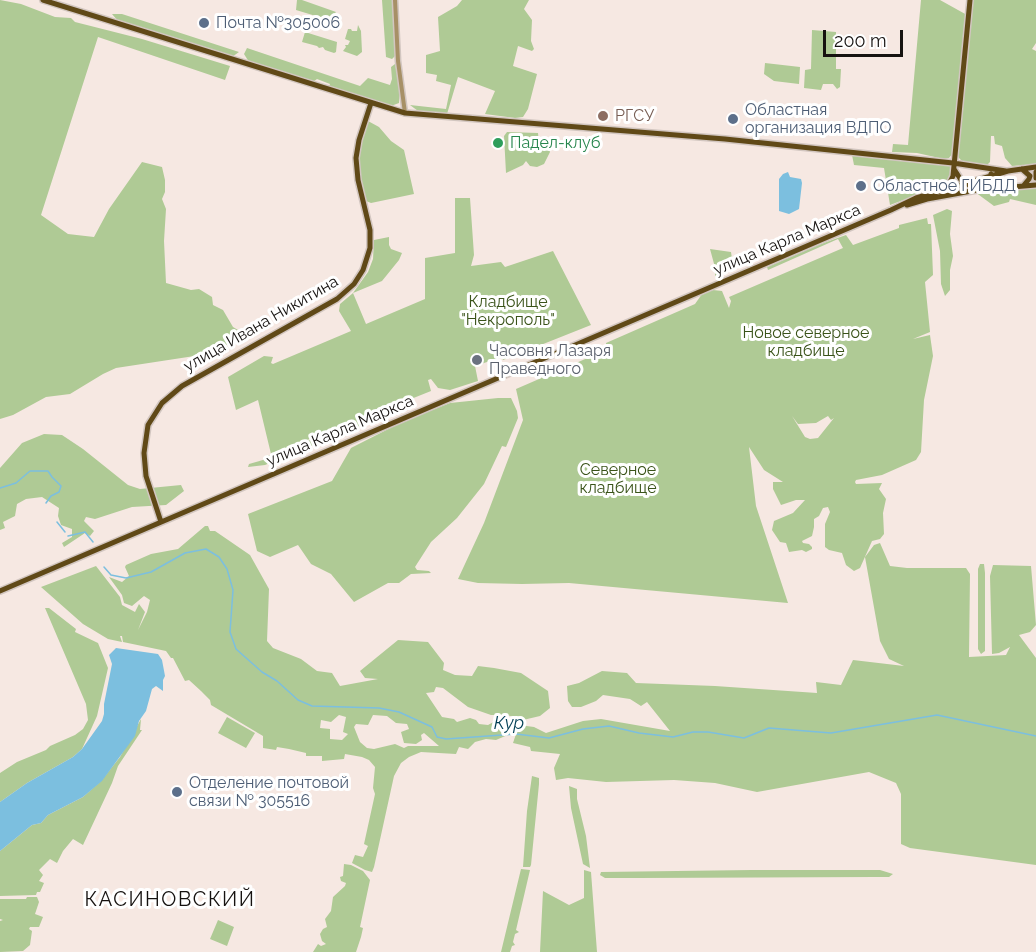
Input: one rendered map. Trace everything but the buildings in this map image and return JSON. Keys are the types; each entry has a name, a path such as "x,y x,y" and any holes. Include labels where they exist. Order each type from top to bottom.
{"main road":[{"path":"43,0 401,112 716,138 1008,171 1036,167"},
{"path":"946,188 952,181 970,0"},
{"name":"улица Ивана Никитина","path":"161,522 146,476 144,453 148,425 162,403 182,386 337,299 348,290 363,270 370,248 370,239 356,158 359,140 371,104"},
{"path":"953,163 956,174 965,183 977,189"},
{"path":"982,168 1008,186"},
{"path":"1022,170 1030,176 1024,185"},
{"name":"улица Карла Маркса","path":"0,591 916,198 1008,171"},
{"path":"1036,172 1036,178"},
{"path":"891,210 927,199 977,189 1036,185"}],"street":[{"path":"395,0 401,112"}],"green space":[{"path":"0,0 21,4 55,17 71,18 75,22 142,39 230,66 225,80 98,37 41,215 68,234 94,237 109,209 142,162 162,167 165,192 162,199 166,209 164,241 166,283 191,290 199,289 212,297 213,305 223,310 241,337 217,350 201,355 116,368 70,394 46,397 13,415 0,419"},
{"path":"297,0 336,12 329,20 296,10"},
{"path":"382,0 393,0 397,54 392,59 386,57"},
{"path":"462,0 529,0 524,9 532,20 531,41 534,49 532,51 518,46 513,66 537,74 528,109 523,117 485,114 495,91 458,77 447,114 418,111 410,105 446,109 451,85 436,81 437,75 426,73 426,55 440,51 438,17 457,6"},
{"path":"921,0 940,0 967,15 953,153 949,158 944,159 917,153 892,152 893,144 908,145"},
{"path":"973,0 1036,0 1036,43 1032,49 1036,51 1036,164 1012,166 1005,158 1002,146 995,144 994,136 991,136 990,162 986,166 962,161 959,158 957,152"},
{"path":"112,14 122,14 239,52 232,57 118,21"},
{"path":"358,25 361,31 362,52 357,56 343,51 345,45 348,45 350,41 345,39 348,29 357,31"},
{"path":"812,30 836,32 836,69 841,69 840,87 837,89 833,84 823,84 821,90 804,88 805,70 811,69"},
{"path":"305,32 337,42 336,52 302,42"},
{"path":"247,48 360,86 368,78 390,85 391,67 395,64 400,88 399,103 391,106 329,87 330,84 317,79 313,82 249,62 244,54"},
{"path":"765,63 800,67 799,84 774,81 764,74"},
{"path":"368,121 379,127 391,141 404,150 414,194 371,203 366,201 359,162 360,149"},
{"path":"507,132 538,133 539,144 548,147 550,152 544,164 537,167 530,166 526,161 523,165 506,173 504,136"},
{"path":"852,155 950,165 949,183 890,205 884,168 854,165"},
{"path":"1036,188 1036,205 1010,199 1009,202 994,206 975,192"},
{"name":"Кладбище \"Некрополь\"","path":"455,198 470,198 474,255 471,266 501,262 505,267 553,251 591,325 503,360 502,357 475,366 478,381 450,390 438,388 431,379 428,380 431,391 371,415 383,414 382,417 265,465 248,467 249,464 263,460 267,455 272,456 346,425 271,454 258,400 236,410 228,377 264,356 273,357 271,363 273,364 351,331 339,311 340,304 353,293 366,324 425,299 425,258 455,253"},
{"path":"947,209 952,211 950,234 953,256 950,290 945,296 941,284 940,251 933,215"},
{"path":"927,218 928,224 931,224 933,275 925,282 930,332 913,339 930,335 933,356 924,400 921,452 916,460 882,475 855,482 856,484 882,483 879,489 886,499 883,513 884,534 880,539 872,541 860,568 854,571 846,565 842,553 825,547 825,524 830,512 828,507 823,508 819,516 814,519 812,536 802,541 809,544 812,549 806,552 802,550 789,552 786,543 780,542 772,530 774,521 793,513 805,500 796,500 781,505 773,489 773,482 783,482 764,470 749,447 756,506 788,603 569,583 478,583 458,579 484,523 523,420 516,389 606,350 606,343 695,304 702,294 713,290 722,291 729,308 731,301 729,297 843,248 838,239 768,270 767,267 846,235 853,245 899,228 899,225","holes":["792,416 798,424 816,423 828,416 831,420 834,418 818,438 805,437"]},
{"path":"389,237 391,249 402,253 399,260 382,281 353,293 368,272 373,259 374,240"},
{"path":"710,249 731,252 733,265 753,256 757,257 715,276 716,271"},
{"path":"511,398 518,418 506,447 502,446 484,484 457,518 431,542 415,567 417,570 431,573 411,574 399,583 388,583 354,602 331,574 311,564 298,545 270,557 257,551 248,514 332,481 351,448 404,421 450,403"},
{"path":"44,434 62,435 128,485 140,489 181,485 184,491 166,505 132,507 95,519 86,517 84,521 94,531 90,536 85,533 64,547 62,543 72,537 72,529 61,525 58,516 59,508 42,497 26,499 17,504 15,516 3,522 5,528 0,530 0,468 22,443"},
{"path":"205,526 208,526 210,531 215,531 250,555 269,589 267,641 273,648 301,659 317,671 332,673 340,686 378,679 365,678 360,671 398,640 428,642 444,663 443,670 455,675 472,676 478,666 521,673 548,691 550,708 540,716 523,720 507,715 491,715 468,707 443,688 436,687 434,692 426,693 442,717 454,719 457,722 470,718 479,724 488,725 497,720 506,724 513,721 517,731 496,740 486,739 475,742 468,749 459,747 456,754 421,752 401,763 394,776 374,867 372,872 365,870 352,863 355,855 363,857 368,846 364,844 375,794 373,788 375,767 369,760 345,754 344,759 322,761 322,756 306,756 306,753 277,747 276,750 263,748 263,736 211,705 210,700 201,691 189,680 185,681 173,658 166,651 123,642 122,636 120,636 122,642 108,639 83,624 41,587 96,566 120,597 122,605 135,612 139,604 145,612 138,630 150,600 144,596 132,606 124,603 122,595 109,577 122,582 129,576 126,565 151,554 178,549","holes":["339,715 346,717 343,732 348,734 342,740 330,739 330,729 320,728 321,720 331,722","373,715 387,716 396,723 407,724 409,729 401,732 404,743 416,744 422,740 421,735 424,733 439,746 404,748 395,744 374,749 367,748 360,742 354,727 356,724 368,725"]},
{"path":"880,543 890,566 966,568 970,574 969,657 1006,655 1010,647 992,654 990,576 993,565 1031,566 1036,625 1030,632 1019,635 1036,658 1036,865 910,848 901,844 901,794 896,783 869,772 757,792 715,783 674,780 606,782 568,778 556,780 554,768 560,754 531,751 530,747 513,743 519,725 534,727 546,733 583,721 601,719 670,731 647,702 641,706 630,699 603,695 596,701 581,707 572,707 568,701 567,686 579,683 602,671 627,673 636,683 817,693 816,682 841,685 853,660 904,666 889,659 880,641 865,557 874,545"},
{"path":"980,564 984,564 985,573 985,651 981,654 978,649 978,569"},
{"path":"45,608 49,608 76,629 75,632 98,643 108,668 97,716 82,749 73,757 27,783 0,802 0,773 17,762 75,735 83,729 88,720 86,704"},
{"path":"227,717 255,733 246,748 218,733"},
{"path":"141,719 140,730 142,730 118,766 83,845 73,839 57,863 50,859 39,870 43,875 39,881 44,883 36,895 0,896 0,851 32,825 41,823 48,815 83,797 101,781 120,757"},
{"path":"532,776 539,778 539,784 531,865 523,867 527,811"},
{"path":"569,786 577,789 590,868 583,864 571,808"},
{"path":"344,864 363,871 370,880 360,927 363,928 356,952 313,952 318,944 321,946 326,944 322,941 320,934 327,927 325,919 331,911 333,897 345,886 346,883 341,881 340,877 343,876"},
{"path":"521,869 530,870 516,930 519,932 515,934 513,942 515,945 512,946 510,952 501,952"},
{"path":"584,870 591,872 597,952 540,952 543,891 569,905 584,898"},
{"path":"880,870 893,874 889,877 637,878 605,878 600,875 601,872"},
{"path":"37,897 39,902 35,914 43,917 39,927 30,927 32,931 30,945 23,951 0,952 0,921 3,920 0,919 0,899 26,899"},
{"path":"218,920 234,927 227,946 210,939"}],"water":[{"path":"788,172 790,177 801,179 802,183 799,209 789,214 779,211 779,179"},
{"path":"116,648 158,654 162,660 165,676 163,691 156,686 152,689 146,711 139,721 135,736 102,781 83,797 48,815 41,823 32,825 0,851 0,802 27,783 73,757 82,749 102,721 112,664 109,655"}],"waterway":[{"name":"Кур","path":"0,488 16,483 30,471 48,471 61,486 59,492 51,496 46,503"},
{"name":"Кур","path":"57,522 65,532"},
{"path":"68,536 85,532 93,542"},
{"name":"Кур","path":"104,567 111,575 126,578 151,572 185,553 206,549 219,557 227,569 233,590 230,632 236,649 262,672 277,681 298,700 312,706 379,708 399,712 432,727 437,737 446,739 516,734 549,738 583,729 609,726 639,733 673,737 693,732 708,732 744,738 769,728 831,733 937,715 1036,736"}],"place":[{"name":"Почта №305006","path":"204,23"},
{"name":"РГСУ","path":"603,116"},
{"name":"Областная организация ВДПО","path":"733,119"},
{"name":"Падел-клуб","path":"498,143"},
{"name":"Областное ГИБДД","path":"861,186"},
{"name":"Часовня Лазаря Праведного","path":"477,360"},
{"name":"Отделение почтовой связи № 305516","path":"177,792"}],"district":[{"name":"КАСИНОВСКИЙ","path":"170,900"}],"park label":[{"name":"Новое северное кладбище","path":"806,342"},
{"name":"Северное кладбище","path":"618,479"}]}
